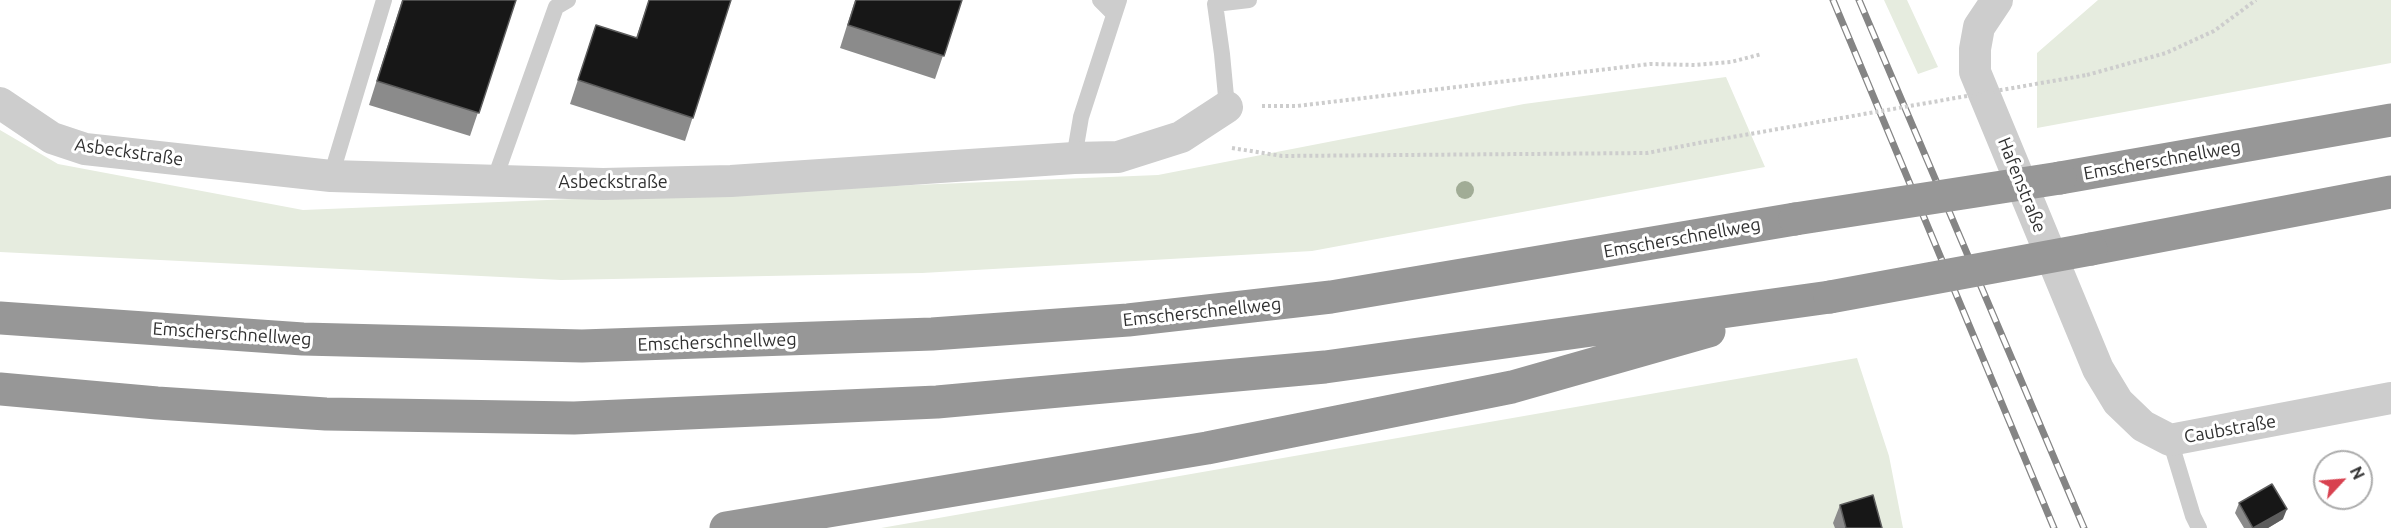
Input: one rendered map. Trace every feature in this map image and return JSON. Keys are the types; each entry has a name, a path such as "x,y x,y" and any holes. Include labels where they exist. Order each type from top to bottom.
{"highway":[{"name":"Emscherschnellweg","path":"0,318 303,339 582,346 932,334 1128,320 1331,297 1795,219 2060,178 2391,120"},
{"path":"0,389 157,403 326,414 562,418 914,403 1127,386 1325,367 1830,297 2391,192"},
{"path":"726,528 1208,448 1512,387 1830,297"}],"street":[{"name":"Hafenstraße","path":"1997,0 1979,27 1975,49 1975,72 2098,369"},
{"name":"Asbeckstraße","path":"0,104 52,138 85,149 331,176 603,184 731,181 1074,158 1118,158 1181,137 1227,107"},
{"name":"Caubstraße","path":"2098,369 2118,402 2143,426 2170,440 2391,398"}],"lane":[{"path":"331,176 384,0"},
{"path":"494,182 556,7 568,0"},
{"path":"1074,158 1081,117 1116,7 1100,0"},
{"path":"1227,107 1215,4 1249,0"},
{"path":"2170,440 2193,516 2199,528"}],"path":[{"path":"1181,137 1245,151 1282,156 1647,153 2087,75 2166,53 2214,31 2256,0"},
{"path":"1227,107 1297,106 1650,64 1695,65 1731,62 1762,54"}],"shaded area":[{"path":"1884,0 1907,0 1938,67 1918,74"},
{"path":"2098,0 2391,0 2391,63 2037,128 2037,53"},
{"path":"1726,77 1765,167 1312,251 922,273 561,280 0,252 0,130 58,164 303,210 1158,175 1524,104"},
{"path":"1857,358 1889,456 1903,528 881,528"}],"building":[{"path":"403,0 516,0 479,113 377,81"},
{"path":"649,0 731,0 693,118 578,80 596,25 637,38"},
{"path":"856,0 962,0 944,56 848,25"},
{"path":"2272,484 2287,509 2253,528 2239,503"},
{"path":"1873,495 1882,528 1846,528 1840,505"}],"railway":[{"path":"1833,0 2054,528"},
{"path":"1859,0 2084,528"}]}
